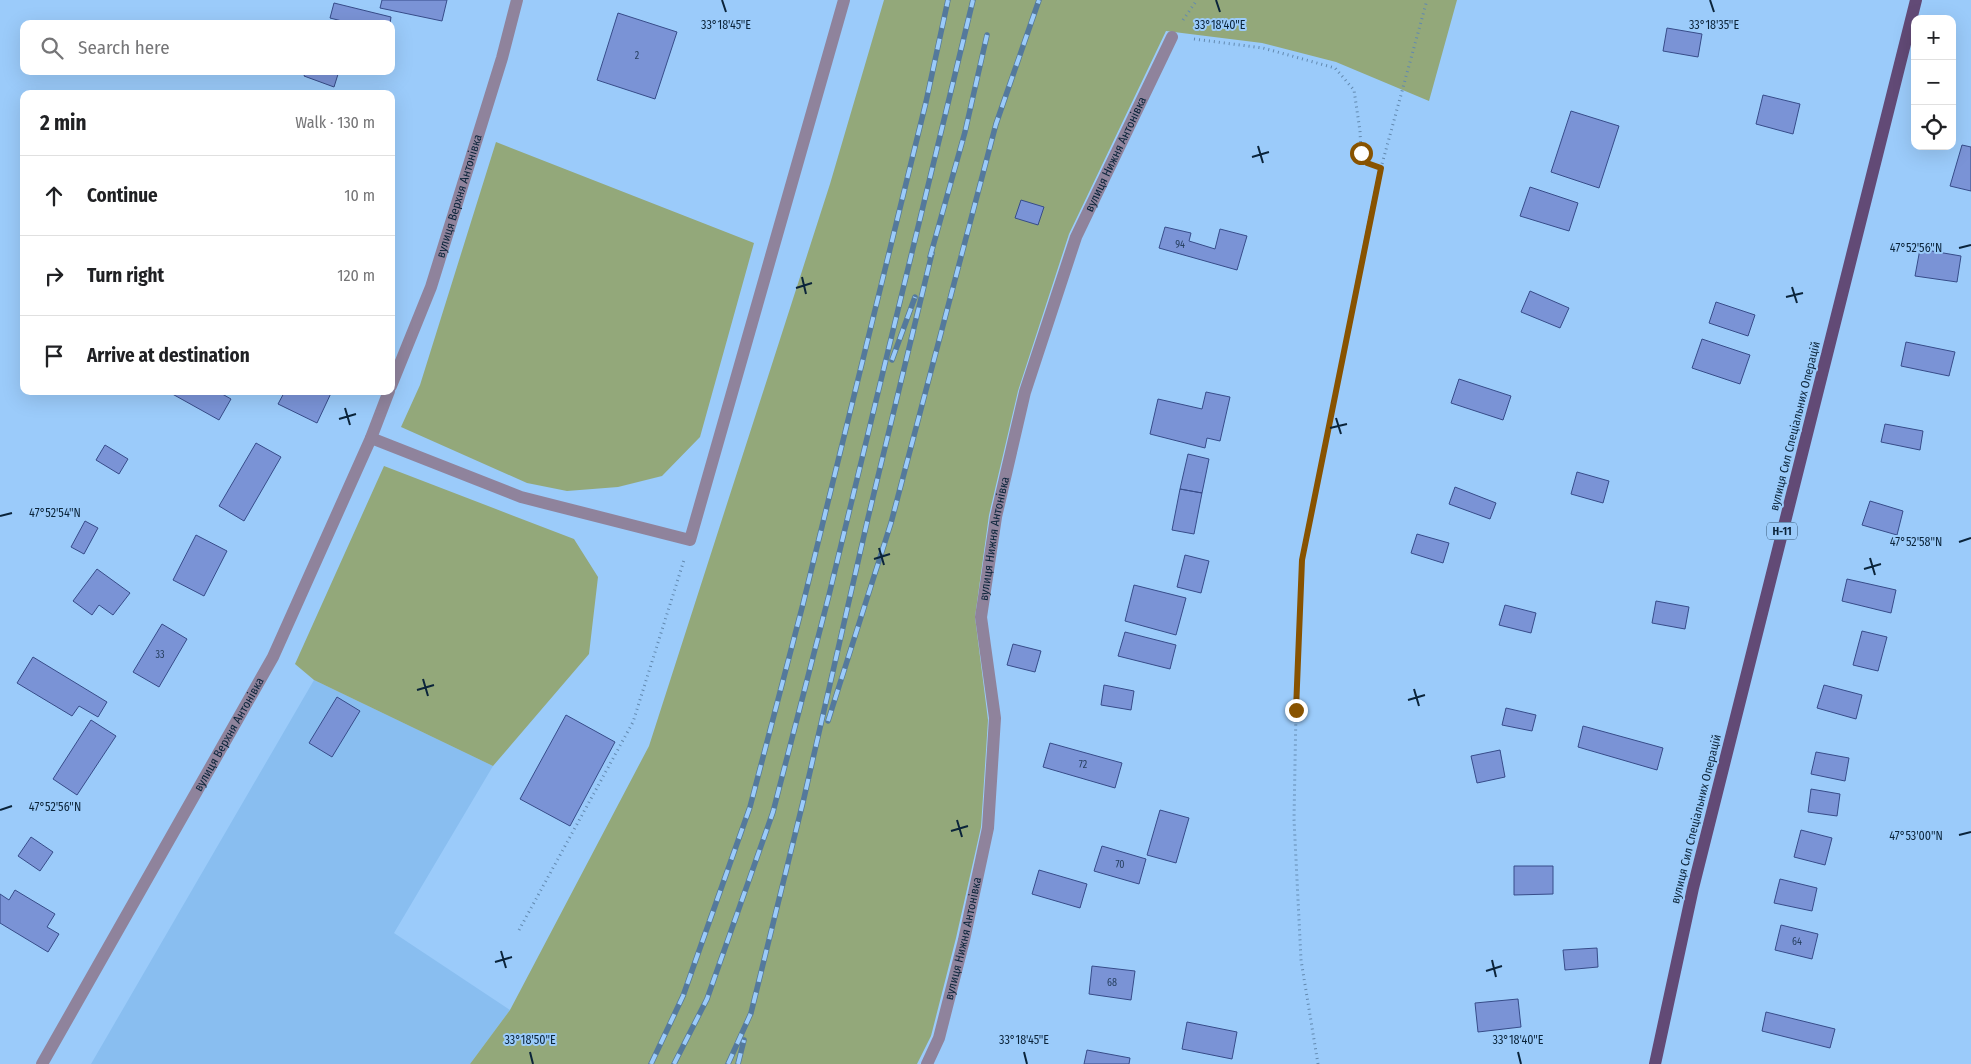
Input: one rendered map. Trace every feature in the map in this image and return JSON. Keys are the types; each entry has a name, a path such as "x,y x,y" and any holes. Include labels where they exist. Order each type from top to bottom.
{"main road":[{"name":"вулиця Сил Спеціальних Операцій","path":"1655,1064 1693,888 1916,0"}],"street":[{"name":"вулиця Верхня Антонівка","path":"395,376 431,287 502,58 517,0"},
{"path":"371,438 521,497 690,540 844,0"},
{"name":"вулиця Нижня Антонівка","path":"927,1064 939,1038 964,940 988,828 995,718 981,617 996,516 1025,392 1076,237 1172,37"},
{"name":"вулиця Верхня Антонівка","path":"42,1064 273,657 371,438 387,395"}],"path":[{"path":"1318,1064 1301,960 1294,819 1302,560 1381,168 1427,0"},
{"path":"1172,37 1263,48 1335,68 1354,90 1361,153 1367,163 1381,168"},
{"path":"519,930 633,722 690,540"}],"shaded area":[{"path":"314,680 493,766 394,933 510,1010 470,1064 91,1064"}],"green space":[{"path":"884,0 1457,0 1429,101 1336,62 1262,43 1166,31 1069,234 1018,391 989,515 975,617 988,720 981,827 956,938 931,1036 917,1064 470,1064 510,1010 649,746 830,184"},
{"path":"496,142 754,243 700,437 662,476 618,487 567,491 527,483 401,427 420,385"},
{"path":"384,466 574,539 598,577 589,654 493,766 314,680 295,664"}],"building":[{"path":"382,0 447,0 442,21 380,8"},
{"path":"334,3 391,17 391,20 338,20 330,18"},
{"path":"618,13 677,32 655,99 597,80"},
{"path":"1667,28 1702,34 1698,57 1663,51"},
{"path":"304,75 338,75 334,87"},
{"path":"1763,95 1800,104 1793,134 1756,124"},
{"path":"1571,111 1619,126 1599,188 1551,172"},
{"path":"1962,145 1971,147 1971,191 1950,186"},
{"path":"1530,187 1578,203 1569,231 1520,216"},
{"path":"1021,200 1044,207 1038,225 1015,218"},
{"path":"1165,227 1191,233 1189,241 1215,249 1220,229 1247,236 1237,270 1159,248"},
{"path":"1920,249 1961,256 1957,282 1915,276"},
{"path":"1530,291 1569,308 1560,328 1521,312"},
{"path":"1716,302 1755,315 1748,336 1709,323"},
{"path":"1702,339 1750,355 1740,384 1692,368"},
{"path":"1906,342 1955,352 1949,376 1901,366"},
{"path":"1459,379 1511,396 1503,420 1451,403"},
{"path":"1206,392 1230,397 1220,441 1207,438 1205,448 1150,434 1158,399 1202,409"},
{"path":"174,395 224,395 231,399 219,420"},
{"path":"283,395 330,395 317,423 278,404"},
{"path":"1885,424 1923,431 1920,450 1881,442"},
{"path":"256,443 281,457 244,521 219,506"},
{"path":"105,445 128,459 119,474 96,460"},
{"path":"1188,454 1209,459 1202,493 1180,489"},
{"path":"1577,472 1609,481 1603,503 1571,494"},
{"path":"1455,487 1496,503 1490,519 1449,504"},
{"path":"1180,489 1202,493 1194,534 1172,530"},
{"path":"1870,501 1903,511 1897,535 1862,525"},
{"path":"85,521 98,528 84,554 71,547"},
{"path":"1417,534 1449,543 1443,563 1411,553"},
{"path":"196,535 227,551 204,596 173,580"},
{"path":"1185,555 1209,561 1201,593 1177,587"},
{"path":"97,569 130,593 113,615 99,605 92,615 73,601"},
{"path":"1847,579 1896,590 1891,613 1842,601"},
{"path":"1134,585 1186,598 1176,635 1125,621"},
{"path":"1656,601 1689,607 1685,629 1652,623"},
{"path":"1505,605 1536,613 1531,633 1499,625"},
{"path":"162,624 187,639 159,687 133,672"},
{"path":"1862,631 1887,637 1878,671 1853,665"},
{"path":"1125,632 1176,645 1170,669 1118,656"},
{"path":"1013,644 1041,651 1035,672 1007,665"},
{"path":"33,657 107,702 98,717 79,706 72,716 17,683"},
{"path":"1104,685 1134,691 1131,710 1101,705"},
{"path":"1824,685 1862,695 1856,719 1817,708"},
{"path":"337,697 360,711 332,757 309,743"},
{"path":"1506,708 1536,715 1532,731 1502,725"},
{"path":"566,715 615,742 570,826 520,799"},
{"path":"91,720 116,736 77,795 53,779"},
{"path":"1583,726 1663,748 1657,770 1578,747"},
{"path":"1050,743 1122,763 1115,788 1043,767"},
{"path":"1500,750 1505,777 1477,783 1471,756"},
{"path":"1816,752 1849,758 1845,781 1811,774"},
{"path":"1811,789 1840,794 1837,816 1808,812"},
{"path":"1160,810 1189,818 1176,863 1147,855"},
{"path":"1801,830 1832,838 1825,865 1794,857"},
{"path":"31,837 53,852 40,871 18,856"},
{"path":"1102,846 1146,859 1139,884 1094,871"},
{"path":"1514,866 1553,866 1553,894 1514,895"},
{"path":"1039,870 1087,884 1080,908 1032,894"},
{"path":"1780,879 1817,888 1812,911 1774,903"},
{"path":"15,890 55,914 47,927 59,934 48,952 0,923 0,894 9,900"},
{"path":"1781,925 1818,934 1812,959 1775,950"},
{"path":"1597,948 1598,967 1565,970 1563,950"},
{"path":"1092,966 1135,971 1131,1000 1089,994"},
{"path":"1518,999 1521,1027 1478,1032 1475,1003"},
{"path":"1766,1012 1835,1029 1830,1048 1762,1031"},
{"path":"1187,1022 1237,1032 1232,1059 1182,1049"},
{"path":"1087,1050 1130,1058 1129,1064 1084,1064"}],"railway":[{"path":"651,1064 683,996 750,807 803,604 926,102 948,0"},
{"path":"674,1064 707,999 773,812 829,595 973,0"},
{"path":"828,721 891,523 996,124 1039,0"},
{"path":"930,257 965,132 987,35"},
{"path":"728,1064 751,1013 804,798 868,518 932,253"},
{"path":"892,360 915,297"},
{"path":"738,1064 744,1040"}],"route":[{"path":"1296,710 1302,560 1381,168 1367,163 1361,153"}]}
